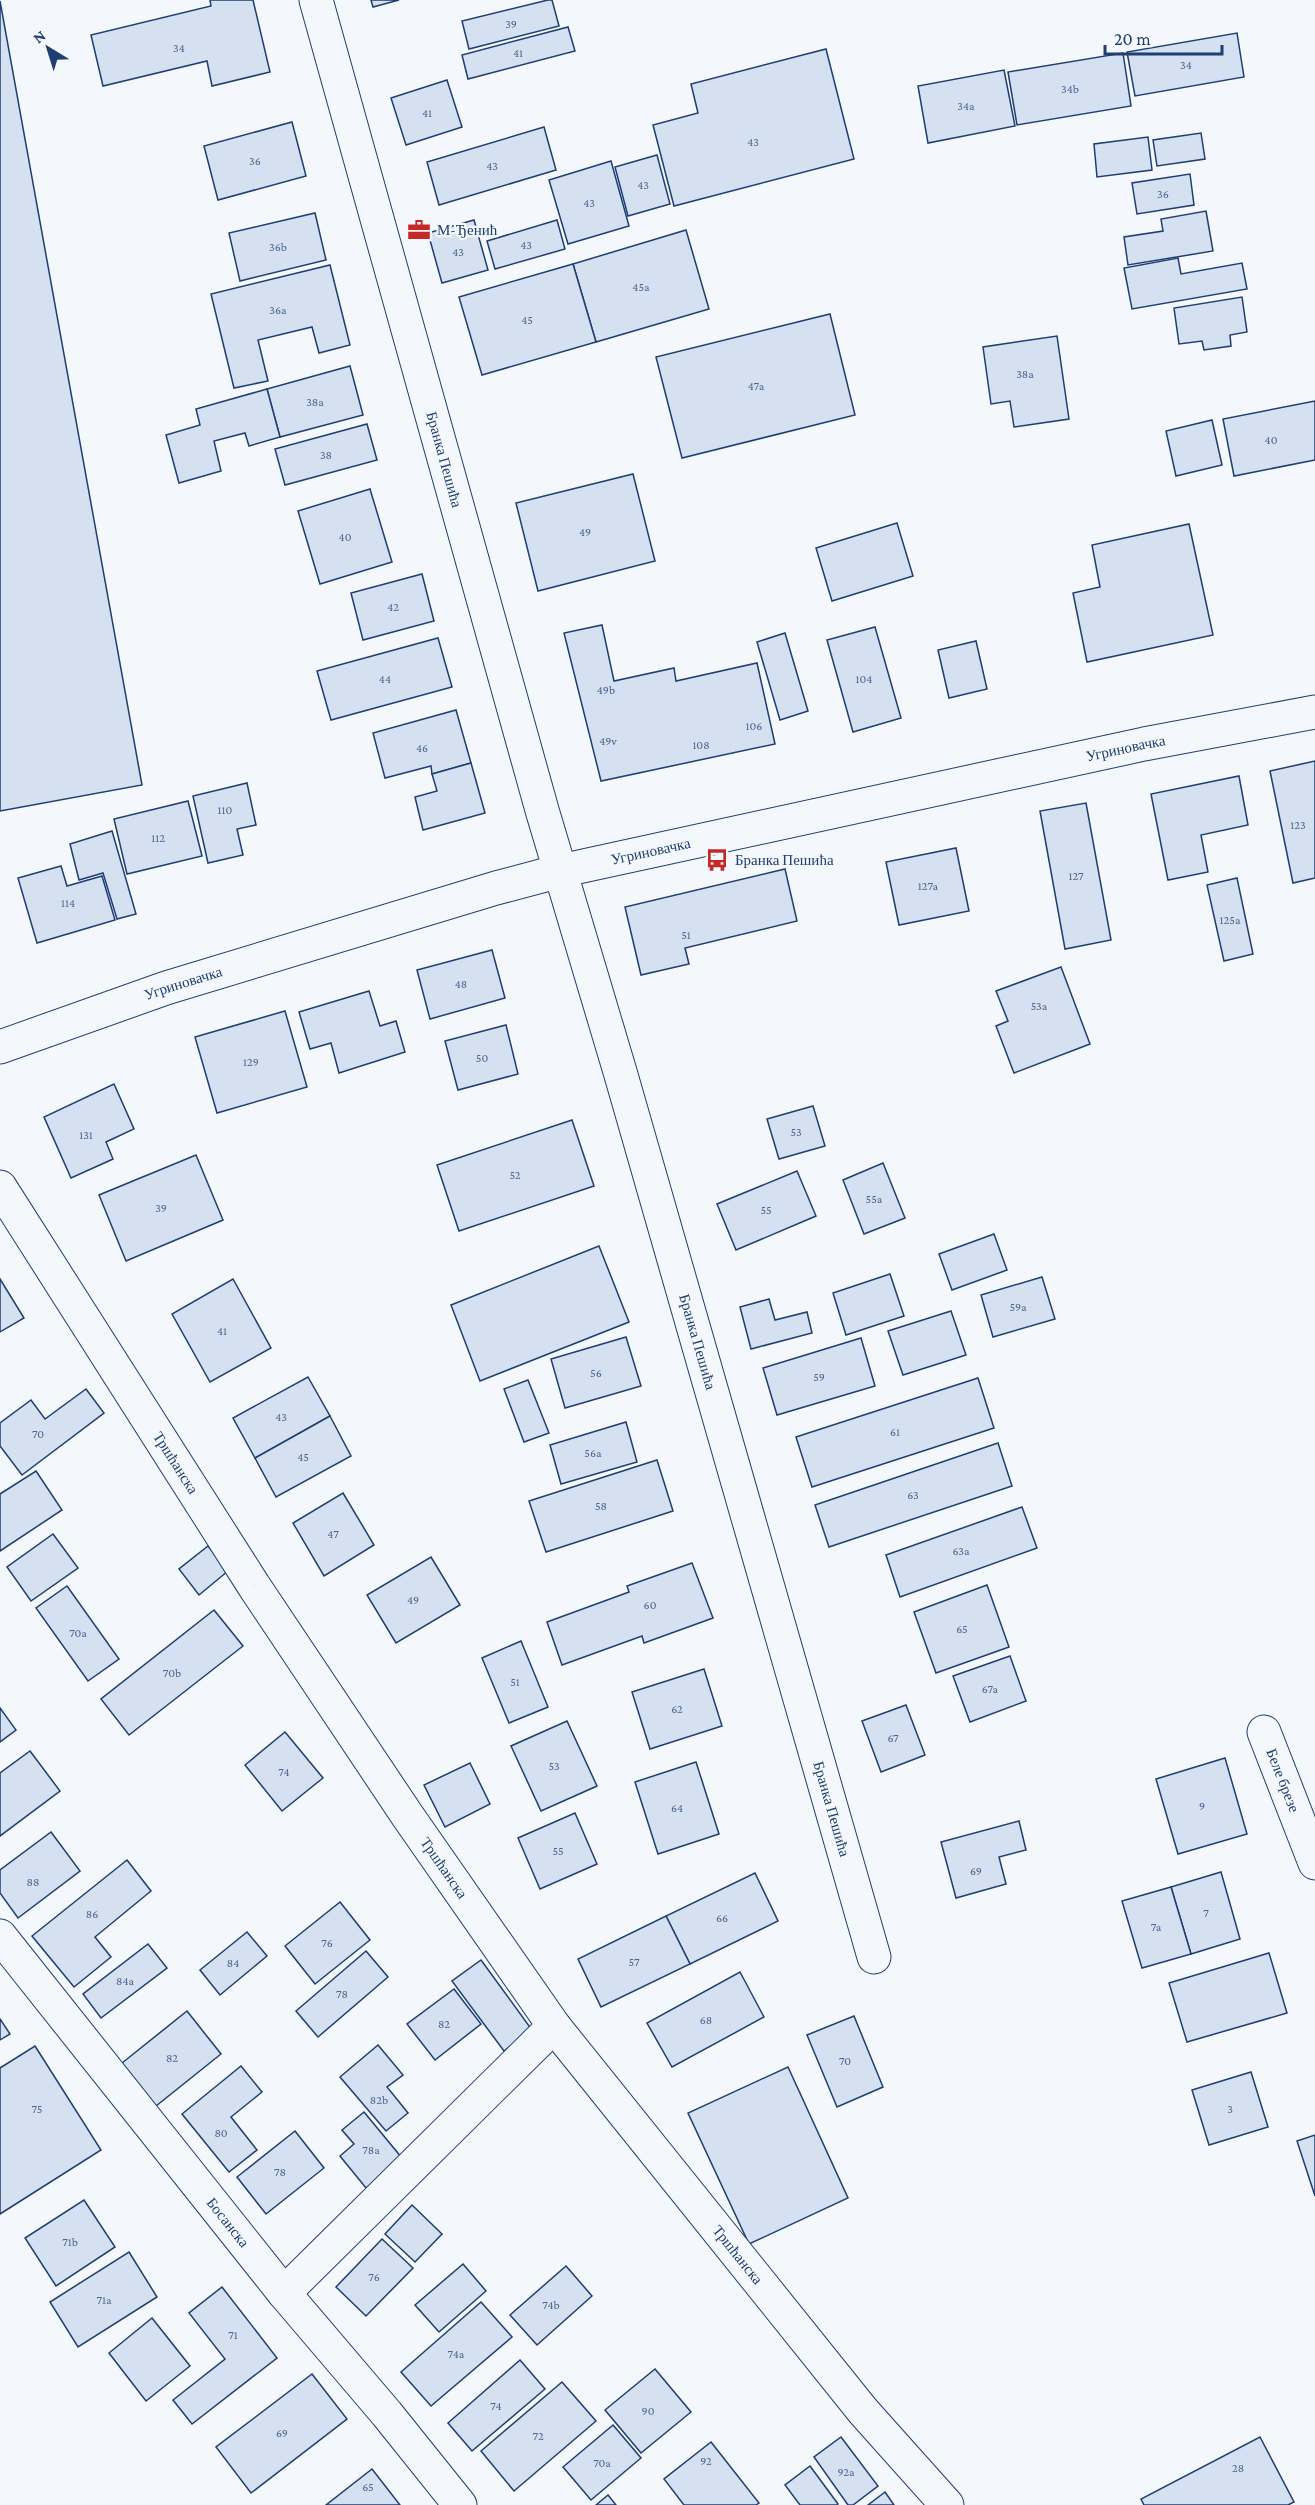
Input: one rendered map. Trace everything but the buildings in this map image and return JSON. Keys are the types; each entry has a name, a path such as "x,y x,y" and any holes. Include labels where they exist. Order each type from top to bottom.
{"street":[{"name":"Бранка Пешића","path":"316,0 560,871 874,1957"},
{"name":"Угриновачка","path":"0,1047 177,984 496,888 560,871 1144,744 1315,712"},
{"name":"Тршћанска","path":"0,1187 254,1586 406,1815 554,2026 863,2411 947,2505"},
{"name":"Беле брезе","path":"1264,1732 1315,1863"},
{"name":"Босанска","path":"0,1936 284,2293 387,2414 460,2505"},
{"path":"284,2293 554,2026"}],"place":[{"name":"М-Ђенић","path":"419,230"},
{"name":"Бранка Пешића","path":"717,860"}]}
